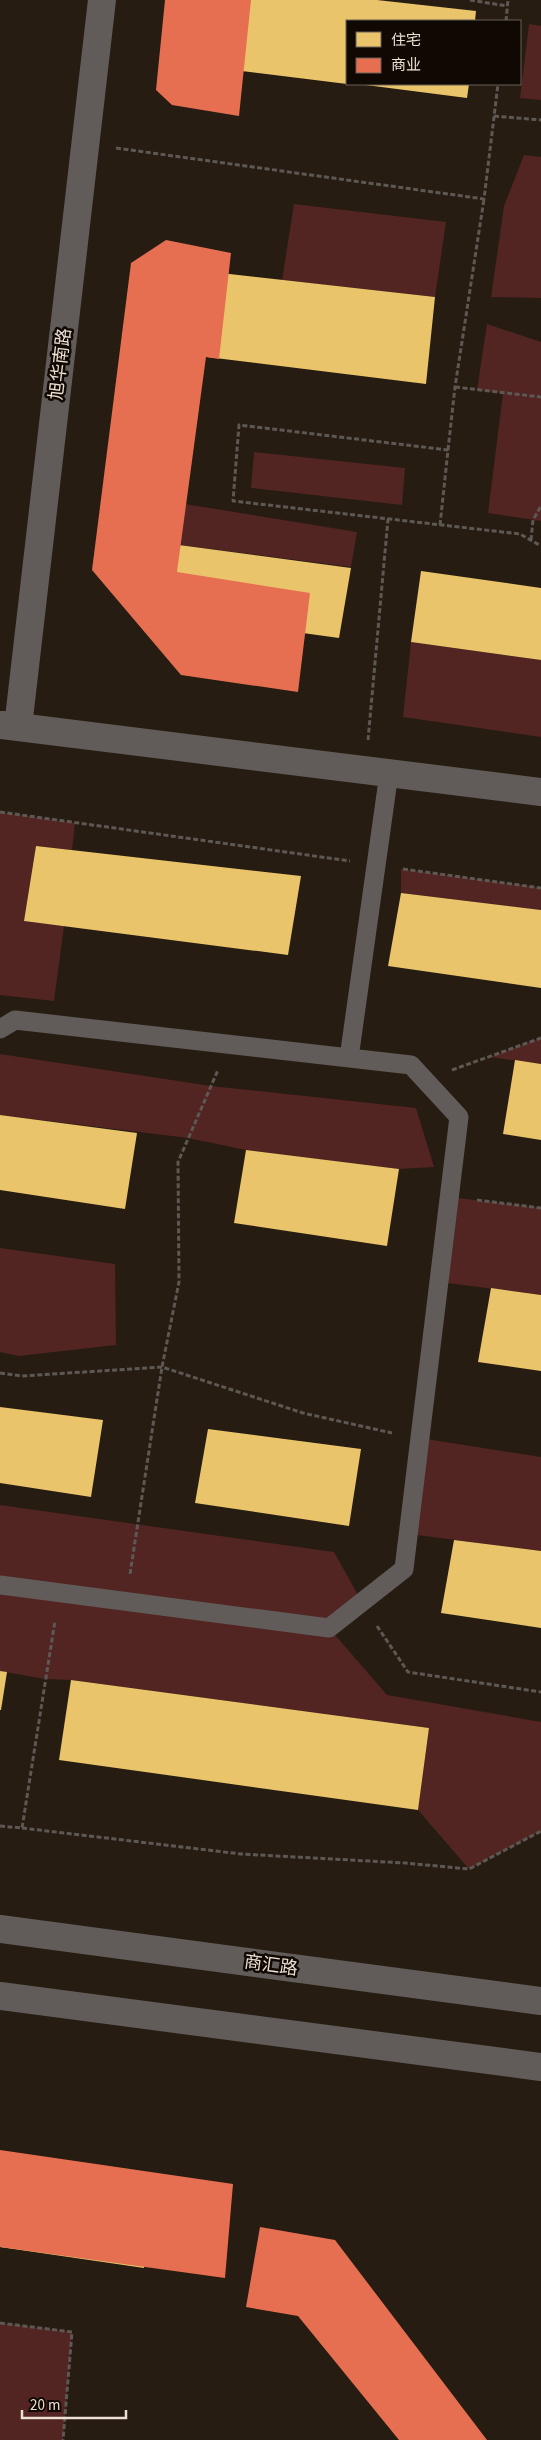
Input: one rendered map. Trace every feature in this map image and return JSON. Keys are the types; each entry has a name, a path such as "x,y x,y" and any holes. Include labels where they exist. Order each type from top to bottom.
{"street":[{"name":"旭华南路","path":"9,726 86,144 102,0"},
{"path":"9,726 541,792"},
{"name":"商汇路","path":"0,1929 541,2001"},
{"path":"0,1996 541,2067"}],"lane":[{"path":"349,1058 375,865 377,772"},
{"path":"0,1029 15,1020 411,1065 423,1080 459,1116 404,1569 329,1628 0,1585"}],"path":[{"path":"470,0 508,6"},
{"path":"506,20 508,0"},
{"path":"440,525 455,388 484,198 498,85"},
{"path":"494,116 541,120"},
{"path":"86,144 484,198"},
{"path":"455,388 541,397"},
{"path":"448,450 239,425 233,501 520,534 541,546"},
{"path":"531,540 533,520 541,506"},
{"path":"377,772 388,519"},
{"path":"0,812 541,888"},
{"path":"423,1080 541,1038"},
{"path":"126,1602 162,1367 179,1282 178,1162 228,1044"},
{"path":"449,1197 541,1208"},
{"path":"0,1373 22,1376 162,1367 303,1413 420,1438"},
{"path":"22,1828 60,1593"},
{"path":"362,1602 408,1672 541,1692"},
{"path":"0,1826 241,1854 405,1863 469,1869 541,1831"},
{"path":"0,2323 72,2332 63,2440"}],"shaded area":[{"path":"529,24 541,26 541,100 520,98"},
{"path":"524,155 541,157 541,298 491,297 504,206"},
{"path":"294,204 446,222 435,297 282,280"},
{"path":"487,324 541,342 541,521 488,513 503,393 477,390"},
{"path":"254,452 405,468 402,505 251,488"},
{"path":"185,504 357,532 351,567 179,545"},
{"path":"411,642 541,660 541,737 403,717"},
{"path":"0,812 75,823 72,850 36,846 24,921 64,926 54,1001 0,995"},
{"path":"401,869 541,888 541,910 401,893"},
{"path":"541,1038 541,1064 490,1057"},
{"path":"0,1054 211,1086 416,1108 434,1167 399,1169 246,1150 188,1138 0,1115"},
{"path":"449,1197 541,1208 541,1295 439,1282"},
{"path":"0,1248 115,1264 116,1345 19,1356 0,1352"},
{"path":"420,1438 541,1457 541,1551 409,1534"},
{"path":"0,1505 334,1552 362,1602 329,1628 387,1695 541,1722 541,1831 469,1869 418,1810 429,1728 71,1680 45,1679 0,1671"},
{"path":"0,2323 72,2332 63,2440 0,2440"}],"building: 住宅":[{"path":"198,0 377,0 476,11 475,20 346,20 346,84 192,65"},
{"path":"366,85 469,85 467,98"},
{"path":"159,266 435,297 426,384 150,350"},
{"path":"179,545 351,568 339,638 172,615"},
{"path":"421,571 541,588 541,660 411,642"},
{"path":"36,846 301,876 288,955 24,921"},
{"path":"401,893 541,910 541,988 388,966"},
{"path":"515,1060 541,1064 541,1140 503,1134"},
{"path":"0,1115 137,1133 125,1209 0,1190"},
{"path":"246,1150 399,1169 387,1246 234,1223"},
{"path":"491,1288 541,1295 541,1371 478,1362"},
{"path":"0,1407 103,1420 91,1497 0,1483"},
{"path":"208,1429 361,1449 349,1526 195,1503"},
{"path":"454,1540 541,1551 541,1628 441,1613"},
{"path":"0,1671 7,1672 1,1710 0,1710"},
{"path":"71,1680 429,1728 418,1810 59,1760"},
{"path":"0,2188 152,2208 144,2268 0,2247"}],"building: 商业":[{"path":"165,0 251,0 239,116 172,105 156,90"},
{"path":"166,240 231,253 219,359 206,357 177,572 310,593 298,692 181,675 92,570 131,263"},
{"path":"0,2150 233,2184 225,2278 0,2247"},
{"path":"260,2227 335,2240 487,2440 399,2440 298,2316 246,2307"}]}
